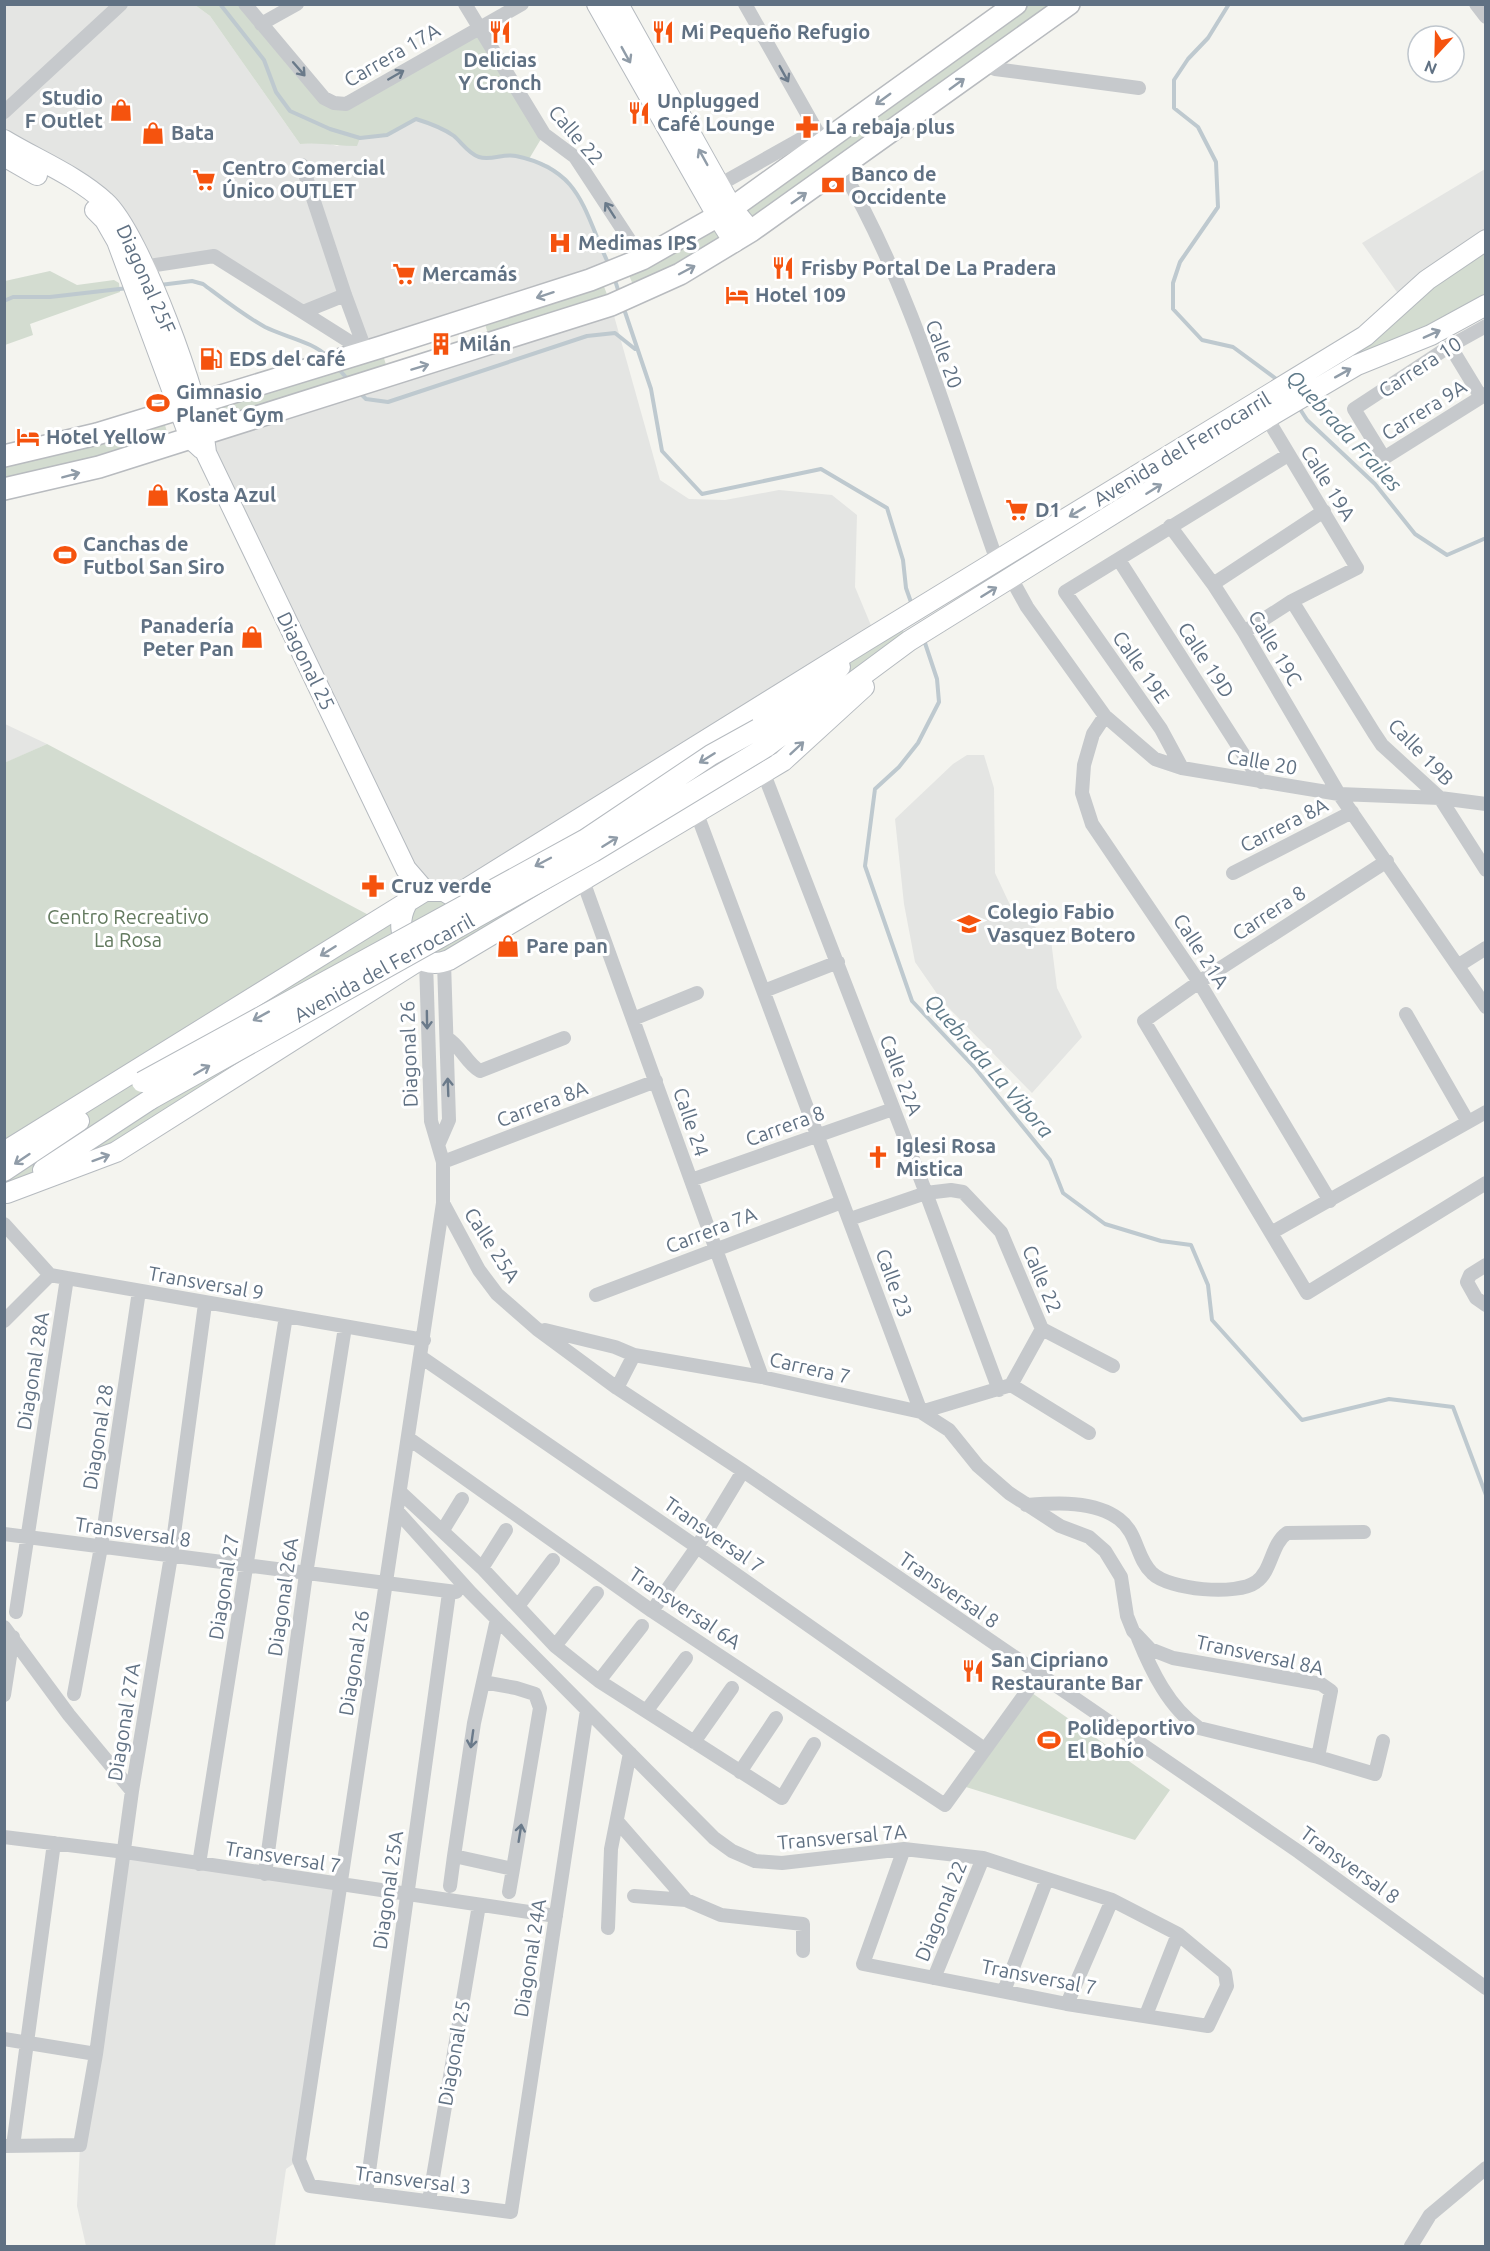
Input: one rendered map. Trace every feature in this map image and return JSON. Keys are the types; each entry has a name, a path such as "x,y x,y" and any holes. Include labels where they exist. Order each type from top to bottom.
{"main road":[{"path":"597,4 725,212 743,236"},
{"path":"618,4 719,185 725,212"},
{"path":"4,456 59,445 316,367 601,276 633,263 725,212 819,137 1016,4"},
{"path":"4,489 77,474 200,441 328,395 611,305 637,294 702,262 743,236 1069,4"},
{"name":"Diagonal 25F","path":"4,140 107,203 124,226 138,273 188,406"},
{"name":"Diagonal 25F","path":"4,156 97,212 112,231 138,273"},
{"name":"Avenida del Ferrocarril","path":"4,1170 147,1091 586,839 711,755 762,738 909,641 1011,578 1272,409 1365,336 1428,280 1485,240"},
{"name":"Avenida del Ferrocarril","path":"1306,384 1431,335 1485,305"},
{"name":"Diagonal 25","path":"188,406 200,441 406,869 414,899"},
{"name":"Avenida del Ferrocarril","path":"762,738 827,680 867,640 997,561 1272,409"},
{"path":"455,896 867,640"},
{"path":"414,899 399,921 402,939 406,948 438,959 583,881 764,774 783,761 866,685 882,660"},
{"path":"4,1152 414,899 444,891 455,896 466,906 472,927 469,941 116,1152 6,1193"},
{"name":"Avenida del Ferrocarril","path":"6,1193 147,1091"}],"street":[{"path":"4,112 121,4"},
{"path":"245,4 261,24 297,4"},
{"name":"Calle 22","path":"465,4 544,134 575,157 633,263"},
{"name":"Carrera 17A","path":"261,24 324,98 334,103 346,104 522,4"},
{"path":"719,185 819,137 745,4"},
{"path":"1476,4 1485,17"},
{"path":"990,60 995,69 1139,88"},
{"path":"302,165 345,295 358,354"},
{"name":"Calle 20","path":"841,168 871,224 928,363 997,561"},
{"path":"138,273 213,256 303,312 358,354"},
{"path":"303,312 345,295"},
{"name":"Carrera 10","path":"1384,458 1354,409 1450,346 1485,326"},
{"path":"1450,346 1483,395"},
{"name":"Carrera 9A","path":"1384,458 1483,395"},
{"name":"Calle 19A","path":"1272,409 1287,455 1357,567 1292,601"},
{"path":"1119,560 1170,526 1287,455"},
{"path":"1213,584 1324,511"},
{"name":"Calle 19C","path":"1170,526 1213,584 1244,632 1339,794"},
{"name":"Calle 19E","path":"1119,560 1065,592 1161,729 1182,768"},
{"name":"Calle 19D","path":"1119,560 1261,782"},
{"name":"Calle 20","path":"1011,578 1027,608 1105,716 1155,759 1182,768 1339,794 1440,798 1485,804"},
{"path":"1244,632 1292,601"},
{"name":"Calle 19B","path":"1292,601 1382,744 1440,798 1485,870"},
{"name":"Calle 21A","path":"1105,716 1093,734 1084,765 1082,793 1092,824 1199,982 1330,1201"},
{"name":"Calle 22A","path":"764,774 893,1109 1005,1388"},
{"path":"1339,794 1459,965 1485,1007"},
{"name":"Carrera 8A","path":"1233,873 1352,813"},
{"name":"Calle 23","path":"697,814 921,1412"},
{"name":"Carrera 8","path":"1271,1233 1144,1021 1199,982 1387,861"},
{"name":"Calle 24","path":"583,881 762,1377"},
{"path":"1459,965 1485,948"},
{"name":"Diagonal 26","path":"438,959 447,1038 449,1120 439,1143"},
{"name":"Diagonal 26","path":"310,2186 299,2160 443,1203 443,1162 431,1121 438,959"},
{"path":"764,991 838,962"},
{"path":"633,1019 697,993"},
{"path":"1406,1014 1468,1122"},
{"path":"447,1038 454,1042 473,1067 480,1071 564,1038"},
{"name":"Carrera 8A","path":"443,1162 656,1081"},
{"name":"Carrera 8","path":"691,1180 893,1109"},
{"path":"1485,1112 1271,1233 1307,1293 1485,1183"},
{"name":"Calle 22","path":"926,1193 951,1190 963,1192 1001,1232 1042,1329 1113,1366"},
{"path":"850,1219 926,1193"},
{"name":"Carrera 7A","path":"596,1295 842,1202"},
{"name":"Calle 25A","path":"443,1203 479,1270 497,1294 537,1329"},
{"path":"4,1224 50,1275 4,1321"},
{"path":"1485,1266 1470,1275 1467,1282 1476,1298 1485,1305"},
{"name":"Transversal 9","path":"50,1275 205,1304 424,1340"},
{"name":"Diagonal 28A","path":"16,1612 67,1278"},
{"name":"Diagonal 28","path":"74,1694 101,1547 139,1291"},
{"name":"Diagonal 27A","path":"9,2146 80,2145 96,2054 132,1791 171,1556 205,1304"},
{"name":"Diagonal 27","path":"199,1864 286,1316"},
{"name":"Diagonal 26A","path":"265,1874 306,1574 345,1327"},
{"name":"Carrera 7","path":"537,1329 615,1347 634,1355 762,1377 921,1412 1005,1388"},
{"name":"Transversal 8","path":"537,1329 617,1388 743,1471 1038,1676 1299,1852 1485,1988"},
{"path":"1042,1329 1005,1388 1089,1433"},
{"path":"617,1388 634,1355"},
{"name":"Transversal 7","path":"421,1358 697,1547 983,1748"},
{"path":"921,1412 949,1430 978,1466 1026,1505 1060,1526 1089,1537 1105,1551 1121,1577 1127,1616 1152,1671 1187,1720 1199,1728 1318,1757 1371,1775 1378,1769 1383,1741"},
{"name":"Transversal 6A","path":"408,1437 652,1611 945,1805 983,1748"},
{"path":"652,1611 697,1547 743,1471"},
{"path":"400,1492 482,1568 555,1646 599,1681 740,1772 783,1798 814,1744"},
{"path":"442,1530 462,1498"},
{"path":"1026,1505 1066,1503 1102,1511 1119,1519 1134,1534 1145,1565 1153,1575 1180,1587 1241,1589 1258,1581 1280,1537 1287,1533 1364,1532"},
{"name":"Transversal 7A","path":"397,1510 470,1592 714,1838 732,1851 755,1861 782,1863 904,1849 983,1858 1112,1900 1178,1934 1226,1973 1227,1986 1208,2026"},
{"path":"482,1568 506,1530"},
{"name":"Transversal 8","path":"4,1534 449,1593 470,1592"},
{"path":"518,1606 554,1560"},
{"name":"Diagonal 25A","path":"366,2193 449,1593"},
{"path":"555,1646 597,1593"},
{"path":"450,1886 483,1682 497,1619"},
{"path":"599,1681 642,1626"},
{"path":"9,1632 69,1715 132,1791"},
{"path":"4,1695 9,1632"},
{"name":"Transversal 8A","path":"1138,1638 1157,1654 1321,1684 1331,1691 1318,1757"},
{"path":"647,1710 686,1658"},
{"path":"983,1748 1038,1676"},
{"path":"483,1682 535,1694 540,1708 509,1892"},
{"path":"694,1742 732,1688"},
{"name":"Diagonal 24A","path":"511,2212 586,1710"},
{"path":"740,1772 776,1718"},
{"path":"608,1928 611,1849 630,1753"},
{"path":"617,1821 686,1900"},
{"name":"Transversal 7","path":"4,1837 125,1852 556,1916"},
{"path":"9,2146 54,1843"},
{"name":"Transversal 7","path":"904,1849 863,1964 1067,2004 1208,2026"},
{"path":"454,1856 513,1869"},
{"name":"Diagonal 22","path":"934,1978 983,1858"},
{"path":"1004,1991 1047,1879"},
{"path":"634,1896 686,1900 721,1915 803,1924 803,1951"},
{"path":"1067,2004 1112,1900"},
{"name":"Diagonal 25","path":"429,2201 478,1905"},
{"path":"1146,2015 1178,1934"},
{"path":"4,2039 96,2054"},
{"path":"1411,2247 1430,2215 1485,2168"},
{"name":"Transversal 3","path":"310,2186 511,2212"}],"shaded area":[{"path":"4,5 195,5 210,16 300,144 324,142 337,146 360,138 378,137 416,119 454,136 476,156 484,158 512,155 549,165 568,179 584,207 612,271 366,352 345,296 303,312 214,256 144,267 124,226 5,140"},
{"path":"1485,169 1485,240 1404,302 1362,243"},
{"path":"611,305 660,480 689,499 725,500 779,490 832,495 857,515 855,587 875,635 455,896 425,891 204,433"},
{"path":"5,724 47,744 5,763"},
{"name":"Colegio Fabio Vasquez Botero","path":"967,755 984,755 994,788 995,873 1011,907 1051,940 1057,988 1082,1037 1032,1093 942,1001 915,962 904,904 895,819 953,764"},
{"path":"125,1852 339,1885 299,2160 286,2169 275,2246 86,2246 77,2206 80,2145"}],"green space":[{"path":"195,5 245,5 334,103 479,27 544,134 529,159 513,155 484,158 476,156 454,136 416,119 387,135 360,138 357,146 300,144 210,16"},
{"path":"1028,5 1050,6 746,225 737,213"},
{"path":"721,222 730,236 634,287 628,273"},
{"path":"1485,240 1485,305 1328,373 1325,369"},
{"path":"50,271 77,285 114,280 119,283 120,292 30,324 33,335 5,345 5,281"},
{"path":"603,284 608,297 489,337 485,324"},
{"path":"383,355 387,368 215,420 211,408"},
{"path":"164,422 168,435 105,456 5,478 4,463"},
{"name":"Centro Recreativo La Rosa","path":"902,628 904,633 783,761 179,1113 5,1194 4,763 47,744 378,920 406,905 450,893"},
{"name":"Polideportivo El Bohío","path":"1032,1693 1170,1790 1135,1840 966,1787"}],"waterway":[{"name":"Quebrada La Vibora","path":"220,4 264,60 276,92 290,111 330,129 360,138 387,135 416,119 450,133 475,156 488,158 511,155 538,162 555,171 578,195 609,265"},
{"name":"Quebrada Frailes","path":"1229,4 1208,38 1188,59 1174,80 1174,108 1198,127 1216,162 1218,207 1180,262 1173,283 1173,309 1202,340 1233,347 1279,381"},
{"name":"Quebrada La Vibora","path":"614,277 619,293"},
{"path":"160,285 192,281 203,284 257,322 273,331 315,347 328,357"},
{"path":"4,301 13,297 50,297 128,288"},
{"name":"Quebrada La Vibora","path":"623,306 651,389 662,451 702,494 821,469 887,508 903,560 906,588 912,605"},
{"path":"359,392 366,399 388,402 587,336 615,333 635,349"},
{"path":"337,367 350,382"},
{"name":"Quebrada Frailes","path":"1298,406 1307,420 1375,484 1415,534 1447,555 1486,538"},
{"name":"Quebrada La Vibora","path":"924,640 937,679 939,702 918,743 899,767 875,789 865,866 912,1001 975,1068 1050,1160 1063,1193 1105,1224 1161,1241 1191,1245 1208,1285 1212,1320 1302,1420 1389,1399 1453,1407 1486,1495"}],"place":[{"name":"Delicias Y Cronch","path":"500,32"},
{"name":"Mi Pequeño Refugio","path":"663,32"},
{"name":"Studio F Outlet","path":"121,110"},
{"name":"Unplugged Café Lounge","path":"639,113"},
{"name":"La rebaja plus","path":"807,127"},
{"name":"Bata","path":"153,133"},
{"name":"Centro Comercial Único OUTLET","path":"204,180"},
{"name":"Banco de Occidente","path":"833,185"},
{"name":"Medimas IPS","path":"560,243"},
{"name":"Frisby Portal De La Pradera","path":"783,268"},
{"name":"Mercamás","path":"404,274"},
{"name":"Hotel 109","path":"737,295"},
{"name":"Milán","path":"441,344"},
{"name":"EDS del café","path":"211,359"},
{"name":"Gimnasio Planet Gym","path":"158,403"},
{"name":"Hotel Yellow","path":"28,437"},
{"name":"Kosta Azul","path":"158,495"},
{"name":"D1","path":"1017,510"},
{"name":"Canchas de Futbol San Siro","path":"65,555"},
{"name":"Panadería Peter Pan","path":"252,637"},
{"name":"Cruz verde","path":"373,886"},
{"name":"Colegio Fabio Vasquez Botero","path":"969,924"},
{"name":"Pare pan","path":"508,946"},
{"name":"Iglesi Rosa Mistica","path":"878,1157"},
{"name":"San Cipriano Restaurante Bar","path":"973,1671"},
{"name":"Polideportivo El Bohío","path":"1049,1740"}]}
